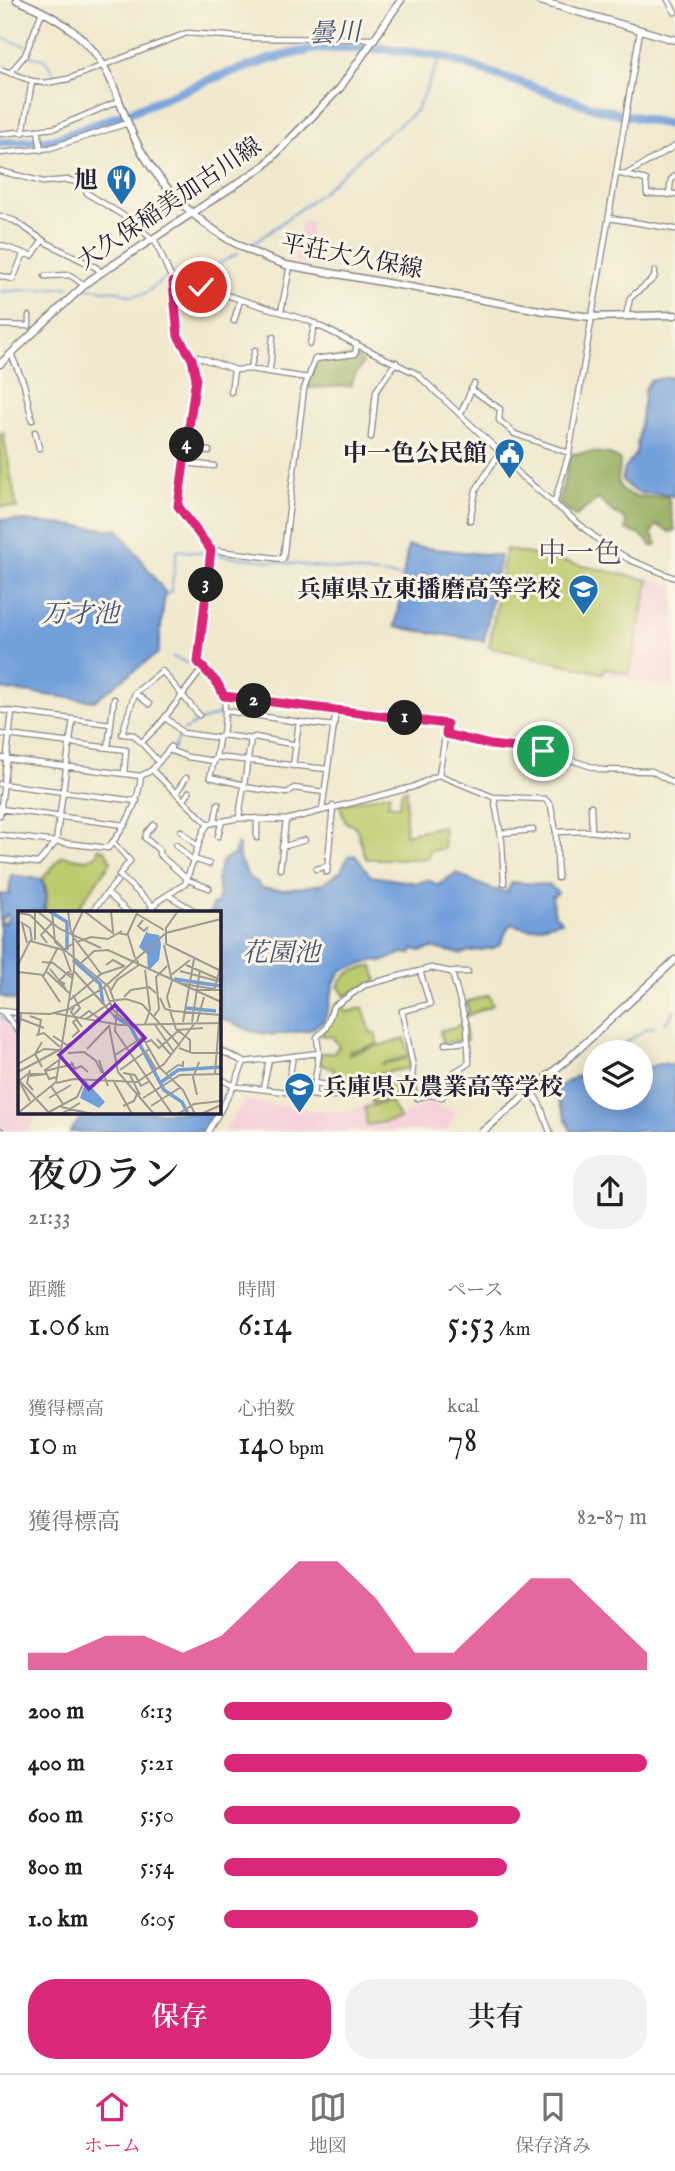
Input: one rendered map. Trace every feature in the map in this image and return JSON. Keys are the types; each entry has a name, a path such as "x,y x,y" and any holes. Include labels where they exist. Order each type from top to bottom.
{"main road":[{"name":"平荘大久保線","path":"17,0 66,24 86,41 103,65 146,159 192,214 208,228 247,251 290,266 545,311 591,317 675,315"},
{"name":"大久保稲美加古川線","path":"0,364 100,272 248,178 277,154 340,88 401,0"},
{"path":"537,0 675,40"},
{"path":"482,1132 675,960"}],"street":[{"path":"668,0 675,12"},
{"path":"10,73 25,55 42,11"},
{"path":"554,504 569,453 640,32"},
{"path":"0,69 32,81 46,83 68,79 187,33 253,38 375,38"},
{"path":"23,133 32,81"},
{"path":"0,134 38,131 65,125 119,103"},
{"path":"0,153 65,145 127,122"},
{"path":"38,131 41,150"},
{"path":"624,175 673,149"},
{"path":"0,172 43,182 79,182 88,194 129,219 153,238 173,282 178,336 195,368 196,378 178,506 211,550 198,662 218,684 224,696 226,711 215,759 208,776 222,783 287,793 294,788 324,792"},
{"path":"617,173 646,180 647,194 672,195 671,180 675,176"},
{"path":"0,216 15,221 100,272"},
{"path":"609,218 675,229"},
{"path":"0,245 32,256 36,254 43,240"},
{"path":"0,276 13,279 24,253"},
{"path":"281,312 290,266"},
{"path":"626,316 630,298 654,278 654,271"},
{"path":"45,276 70,275 83,285"},
{"path":"173,282 201,287 315,323 417,374 500,452 521,476 554,504 616,552 675,578"},
{"path":"234,321 240,300"},
{"path":"0,326 29,326 29,316"},
{"path":"310,344 315,323"},
{"path":"269,372 274,337"},
{"path":"211,550 283,559 304,389 315,359 355,354 357,344"},
{"path":"250,369 255,350"},
{"path":"188,353 234,370 250,369 308,378"},
{"path":"11,354 24,384 32,420"},
{"path":"370,437 376,391 396,362"},
{"path":"231,392 234,370"},
{"path":"460,415 473,386 500,409 499,420 515,434 569,453"},
{"path":"35,432 38,449"},
{"path":"186,449 209,452"},
{"path":"470,520 477,490 500,452"},
{"path":"184,463 214,466"},
{"path":"142,742 203,668"},
{"path":"158,761 134,735 122,734 135,693 162,671 191,709 199,715"},
{"path":"135,693 149,704"},
{"path":"224,696 447,724 439,775"},
{"path":"108,747 114,699"},
{"path":"0,710 111,724"},
{"path":"322,810 336,710"},
{"path":"226,711 334,726"},
{"path":"0,815 12,712"},
{"path":"165,717 183,733 195,737 255,737 296,744"},
{"path":"0,859 38,863 56,842 73,719"},
{"path":"293,766 299,722"},
{"path":"0,734 126,750 124,774"},
{"path":"446,734 491,745 543,751 602,770 646,769 675,784"},
{"path":"239,818 251,739"},
{"path":"0,758 141,776 152,770 170,748 188,760 248,761 327,769"},
{"path":"152,770 211,824"},
{"path":"211,824 239,818 286,820 413,787 439,775 494,797 545,799 551,806 556,832 558,878"},
{"path":"0,835 108,848 125,825 137,801 141,776"},
{"path":"176,793 186,778"},
{"path":"2,784 137,801"},
{"path":"184,800 189,792"},
{"path":"494,797 501,833 504,883"},
{"path":"149,911 188,880 198,847 218,804"},
{"path":"316,869 328,869 333,806"},
{"path":"591,806 592,831"},
{"path":"0,809 125,825"},
{"path":"257,818 257,838"},
{"path":"280,869 286,820"},
{"path":"218,836 222,821"},
{"path":"140,844 154,825"},
{"path":"501,833 533,830"},
{"path":"181,831 198,847"},
{"path":"556,832 592,831 627,836"},
{"path":"145,838 159,850 157,856 188,880 209,888"},
{"path":"282,847 305,840"},
{"path":"113,842 130,861 119,875 134,885 153,906"},
{"path":"176,845 194,860 209,864"},
{"path":"93,910 114,882"},
{"path":"107,893 126,911"},
{"path":"168,895 187,910"},
{"path":"313,1095 319,1053 317,1037 326,1028 333,1007 365,985 431,968 468,972"},
{"path":"420,971 430,1004 402,1011 412,1067 411,1086 417,1098 429,1095 442,1097"},
{"path":"429,1095 430,1088 469,1063 467,1026 452,972"},
{"path":"2,1012 18,1030"},
{"path":"445,1044 467,1042"},
{"path":"220,1050 244,1062 319,1053"},
{"path":"287,1092 293,1056"},
{"path":"263,1089 269,1059"},
{"path":"220,1111 244,1062"},
{"path":"220,1079 234,1086 322,1097 359,1093 357,1081 326,1085 315,1083"},
{"path":"531,1090 550,1132"},
{"path":"208,1132 218,1114"}],"shaded area":[{"path":"302,221 312,223 305,265 294,262"},
{"name":"兵庫県立東播磨高等学校","path":"505,548 675,585 675,689 487,648"},
{"path":"0,1018 18,1034 18,1114 39,1114 26,1131 6,1131 0,1125"},
{"name":"兵庫県立農業高等学校","path":"245,1099 306,1110 344,1111 364,1106 367,1125 401,1120 401,1116 428,1102 456,1112 447,1131 224,1131"}],"green space":[{"path":"356,356 363,363 351,386 308,388 306,385 316,364 322,360"},
{"path":"3,432 17,508 0,506 0,434"},
{"path":"571,454 609,454 620,460 620,486 630,495 668,496 675,531 670,532 657,525 651,533 657,544 653,547 641,535 626,530 626,520 598,499 575,517 558,503"},
{"name":"兵庫県立東播磨高等学校","path":"506,549 649,580 629,674 605,668 603,673 489,647"},
{"path":"407,789 405,834 443,826 444,849 429,851 428,859 366,859 356,827 345,822 340,805 390,793 388,804 399,806 402,790"},
{"path":"98,849 105,850 111,862 77,909 78,911 44,911 47,896 42,879 62,856 86,860 97,854"},
{"path":"373,966 377,981 345,996 338,986 345,976"},
{"path":"489,995 493,1005 466,1016 469,1011 466,1002"},
{"path":"342,1001 346,1012 363,1008 371,1033 375,1033 378,1044 350,1051 349,1054 405,1038 409,1056 381,1064 408,1058 411,1068 335,1081 333,1068 321,1065 320,1053 333,1053 339,1047 333,1037 320,1035 335,1007"},
{"path":"465,1024 467,1040 443,1043 440,1031"},
{"path":"410,1077 412,1094 372,1103 370,1092 362,1094 360,1087"},
{"path":"390,1102 400,1119 367,1125 365,1107"}],"water":[{"path":"675,378 675,497 634,491 622,479 624,470 636,453 645,389 650,381"},
{"name":"万才池","path":"0,519 119,530 165,592 158,653 94,701 0,689"},
{"path":"408,546 500,556 484,641 395,627"},
{"name":"花園池","path":"237,844 239,859 250,879 262,888 284,890 322,884 341,871 348,856 355,855 371,876 417,883 428,880 438,885 456,873 487,887 507,892 512,882 550,885 558,893 552,897 555,915 562,921 529,929 511,924 500,944 493,948 461,954 433,948 421,951 413,949 411,954 403,953 382,962 377,960 342,970 334,983 323,1021 310,1030 273,1035 251,1031 220,1017 220,911 211,911 219,895 217,879 222,861 234,855"},
{"path":"11,875 41,879 45,896 43,911 18,911 18,1002 0,996 0,894 9,895","holes":["7,914 9,917 4,924 0,921"]},
{"path":"663,1063 675,1065 675,1131 571,1131 555,1094 558,1087 577,1076 583,1077 583,1110 653,1110 653,1066"},
{"path":"84,1114 215,1116 205,1131 70,1132"}],"waterway":[{"path":"0,37 26,46"},
{"path":"31,47 28,56 44,59 58,78 75,73"},
{"name":"曇川","path":"0,143 53,140 214,78 274,58 318,48 384,49 441,56 595,108 675,126"},
{"path":"249,247 319,195 379,140 409,117 417,109 441,56"},
{"path":"176,279 190,280 238,253"},
{"path":"87,288 118,291 132,296 144,294 162,280 168,279"},
{"path":"0,292 70,287"},
{"path":"165,596 171,591 177,550 404,577"},
{"path":"172,657 200,667"},
{"path":"184,730 223,713"},
{"path":"173,749 180,735"},
{"path":"162,761 168,754"},
{"path":"665,1024 675,1010"},
{"path":"0,1016 15,1029"},
{"path":"630,1040 654,1027"}],"place":[{"name":"旭","path":"121,207"},
{"name":"中一色公民館","path":"510,480"},
{"name":"兵庫県立東播磨高等学校","path":"584,616"},
{"name":"兵庫県立農業高等学校","path":"300,1114"}],"district":[{"name":"中一色","path":"580,552"}],"route":[{"path":"201,287 173,282 176,290 178,336 192,359 196,378 178,506 211,550 198,662 218,684 224,696 447,724 446,734 491,745 543,751"}]}
